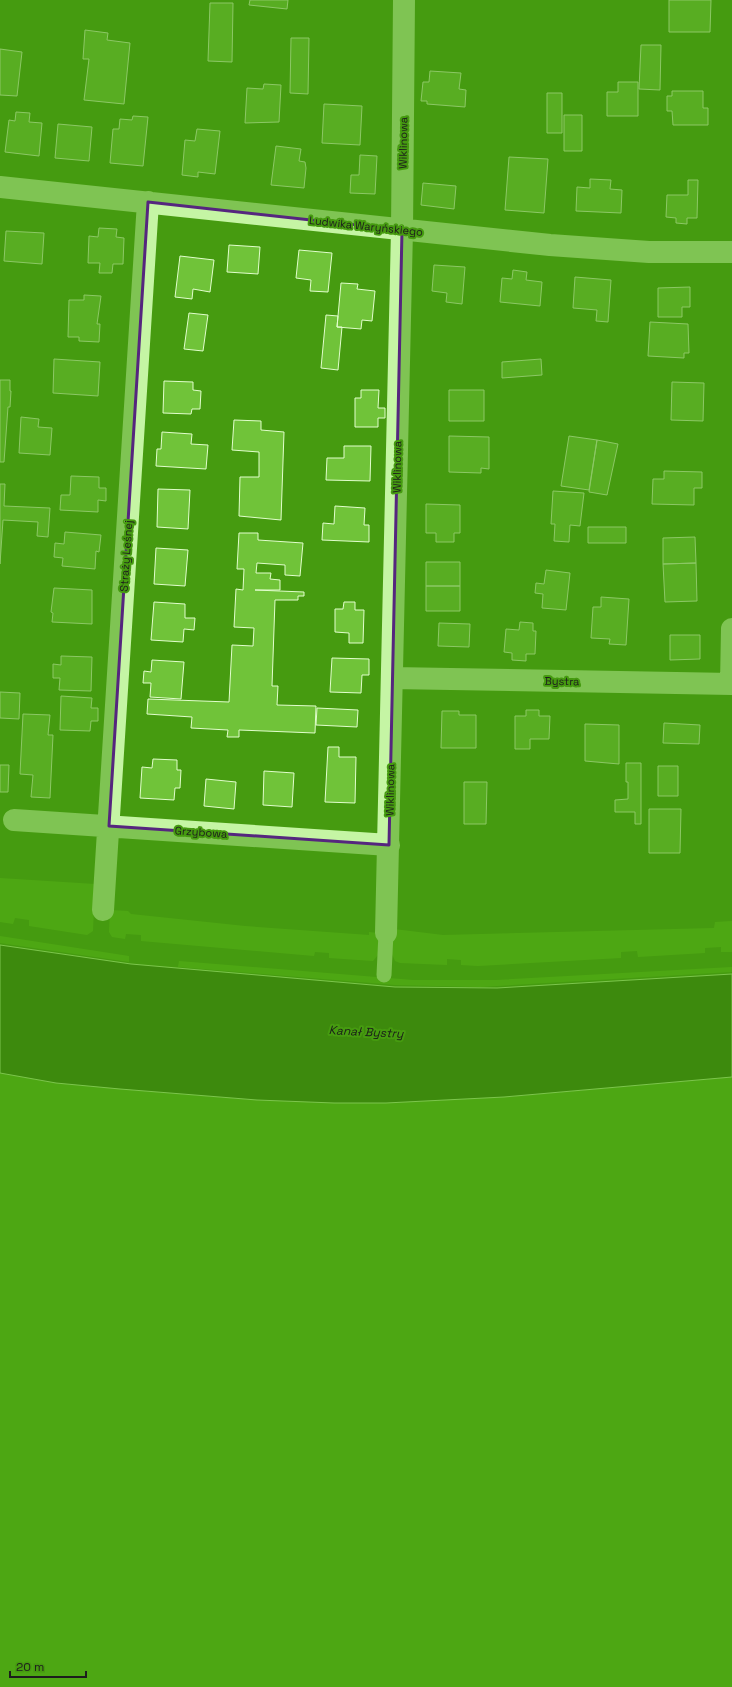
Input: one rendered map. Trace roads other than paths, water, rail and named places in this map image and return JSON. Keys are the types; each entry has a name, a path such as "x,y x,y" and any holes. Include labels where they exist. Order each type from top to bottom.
{"street":[{"name":"Wiklinowa","path":"386,933 402,230 404,0"},
{"name":"Ludwika Waryńskiego","path":"0,187 402,230 608,250 648,252 732,252"},
{"name":"Straży Leśnej","path":"103,910 148,202"},
{"path":"732,629 732,684"},
{"name":"Bystra","path":"392,678 732,684"},
{"name":"Grzybowa","path":"14,820 389,845"}],"lane":[{"path":"384,975 386,933"}],"water":[{"name":"Kanał Bystry","path":"0,945 131,964 395,987 497,988 732,974 732,1077 504,1097 386,1103 334,1103 257,1100 120,1089 56,1083 0,1073"}]}
